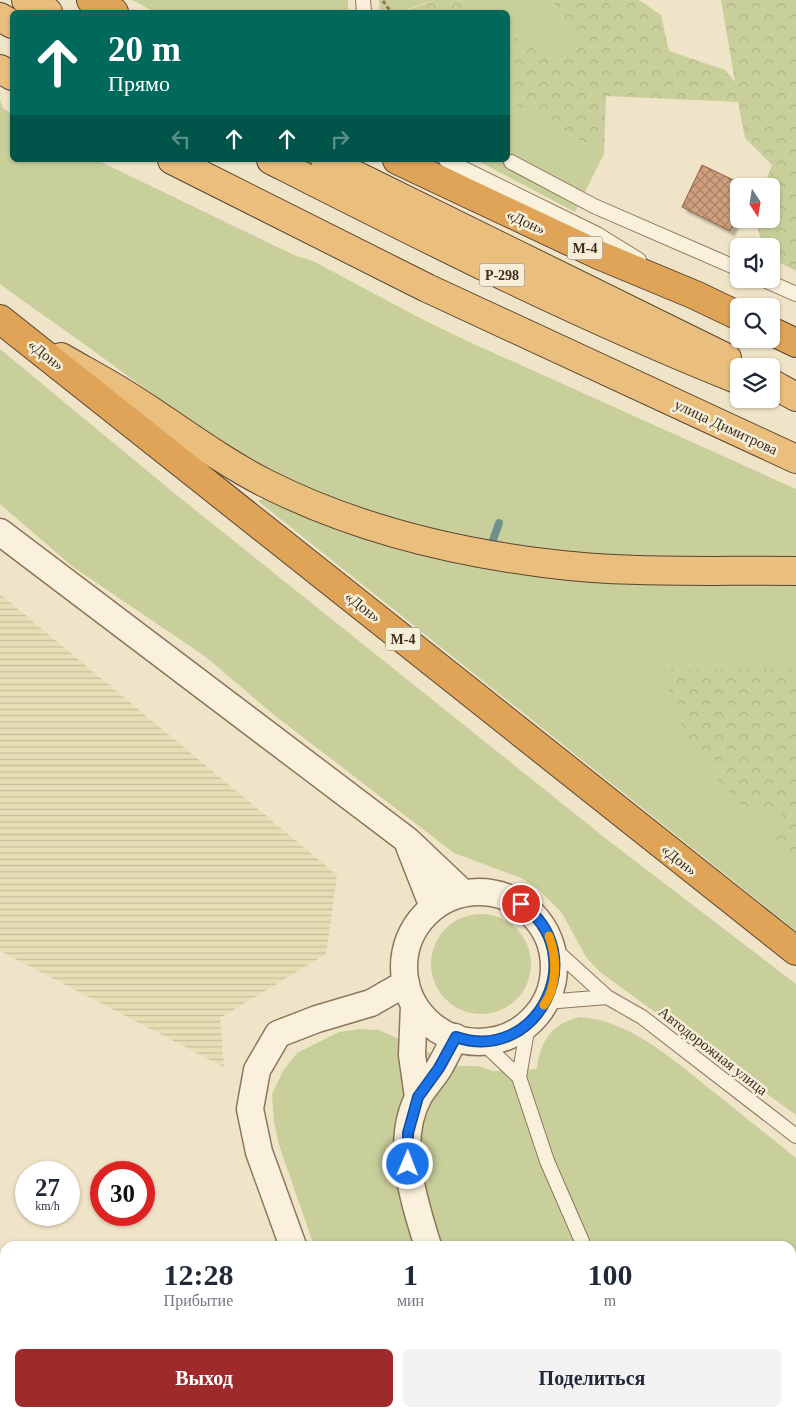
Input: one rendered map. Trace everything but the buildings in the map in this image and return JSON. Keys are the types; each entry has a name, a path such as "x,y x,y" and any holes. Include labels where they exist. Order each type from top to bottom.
{"highway":[{"path":"26,0 44,10"},
{"path":"92,0 110,10"},
{"name":"улица Димитрова","path":"176,162 427,288 796,459"},
{"name":"Р-298","path":"275,162 429,241 587,316 730,376"},
{"path":"329,162 730,361"},
{"name":"«Дон»","path":"401,162 592,252 730,312"},
{"path":"5,323 132,398 231,464 267,484 326,510 391,533 455,550 546,564 644,570 796,571"},
{"name":"«Дон»","path":"5,323 796,951"},
{"path":"780,335 796,343"},
{"path":"780,388 796,397"},
{"path":"780,396 796,402"}],"street":[{"path":"0,532 407,840 463,893"},
{"path":"407,840 433,907"},
{"path":"410,994 429,1023 444,1033 468,1041 482,1042 509,1036 528,1024 546,1002 555,978 553,948 548,933 530,910 512,898 486,891 463,893 433,907 416,924 410,936 404,959 410,994 412,1055 418,1097"},
{"path":"291,1241 259,1152 250,1109 257,1070 278,1034 371,1003 410,994"},
{"path":"426,1241 415,1204 408,1164 408,1133 418,1097 439,1068 456,1037"}],"lane":[{"path":"450,162 597,234 695,295"},
{"path":"511,162 594,206 730,264"},
{"path":"780,287 796,294"},
{"name":"Автодорожная улица","path":"553,948 607,997 642,1018 796,1136"},
{"path":"546,1002 607,997"},
{"path":"519,1077 528,1024"},
{"path":"482,1042 519,1077 548,1162 582,1241"}],"shaded area":[{"path":"0,594 337,875 326,954 220,1018 224,1067 0,951"}],"green space":[{"path":"132,0 348,0 348,10 151,10"},
{"path":"379,0 435,0 408,10 380,10"},
{"path":"435,0 458,0 474,10 407,10"},
{"path":"458,0 552,0 579,47 557,62 510,33 510,10 474,10"},
{"path":"552,0 639,0 661,15 669,51 725,70 735,82 721,0 796,0 796,271 780,263 780,238 761,238 758,228 780,228 780,178 767,178 772,165 745,138 738,102 606,96 604,154 510,101 510,33 557,62 579,47"},
{"path":"0,99 3,108 10,113 10,162 101,162 296,256 313,261 465,340 796,489 796,557 648,557 546,549 496,542 447,532 351,505 304,486 218,440 0,284"},
{"path":"510,101 604,154 575,212 480,162 510,162"},
{"path":"0,349 179,497 609,841 796,984 796,1115 600,972 586,957 562,913 537,888 521,878 454,853 274,715 206,657 73,567 0,504"},
{"path":"264,498 336,527 796,584 796,931 258,501"},
{"path":"796,669 796,865 775,838 784,805 753,811 742,807 705,765 683,730 662,670"},
{"path":"481,914 500,918 516,929 527,945 531,964 527,983 516,999 500,1010 481,1014 462,1010 446,999 435,983 431,964 435,945 446,929 462,918"},
{"path":"580,1017 599,1020 618,1026 652,1045 669,1056 796,1158 796,1241 312,1241 279,1145 274,1122 272,1094 283,1071 297,1053 339,1032 360,1029 379,1030 459,1066 477,1066 493,1071 537,1069 541,1050 549,1035 570,1020"}],"waterway":[{"path":"492,543 499,523"}],"slow traffic":[{"path":"544,1005 555,978 553,948 549,936"}],"route":[{"path":"408,1164 408,1133 418,1097 439,1068 456,1037 468,1041 482,1042 509,1036 528,1024 546,1002 555,978 553,948 548,933 530,910 521,904"}]}
